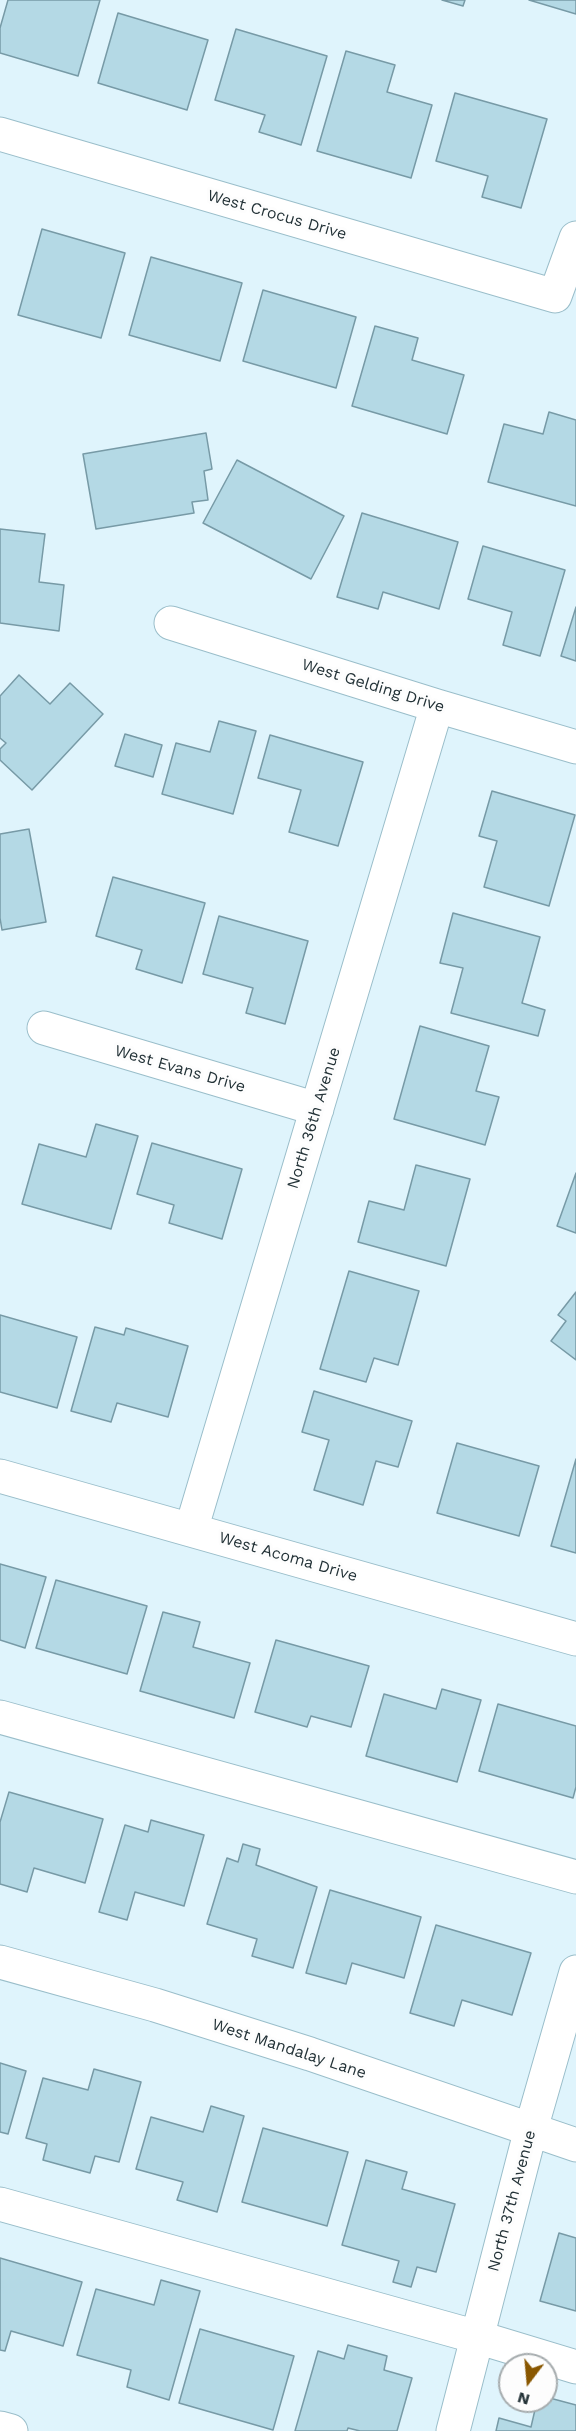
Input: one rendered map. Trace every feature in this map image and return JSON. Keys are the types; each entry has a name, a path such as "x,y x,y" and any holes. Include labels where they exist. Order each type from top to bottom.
{"street":[{"name":"West Crocus Drive","path":"0,134 555,296 576,238"},
{"name":"West Gelding Drive","path":"171,623 576,747"},
{"name":"North 36th Avenue","path":"191,1530 437,706"},
{"name":"West Evans Drive","path":"44,1028 317,1109"},
{"name":"West Acoma Drive","path":"0,1476 576,1639"},
{"path":"0,1717 576,1877"},
{"name":"West Mandalay Lane","path":"0,1962 166,2008 576,2145"},
{"name":"North 37th Avenue","path":"453,2431 531,2129 576,1972"},
{"path":"0,2204 477,2337 576,2367"},
{"path":"0,2428 11,2431"}],"building":[{"path":"8,0 100,0 78,76 0,53 0,28"},
{"path":"442,0 465,0 463,6"},
{"path":"529,0 576,0 576,14"},
{"path":"118,13 208,40 187,110 98,83"},
{"path":"236,29 327,56 301,145 259,132 265,115 215,100"},
{"path":"346,51 395,65 387,92 432,105 411,178 317,151"},
{"path":"455,93 547,119 521,208 482,197 488,176 436,161"},
{"path":"42,229 125,253 101,338 18,315"},
{"path":"151,257 242,283 220,361 129,335"},
{"path":"263,290 356,317 336,388 243,361"},
{"path":"375,326 418,338 412,360 464,375 447,434 352,406"},
{"path":"549,412 576,420 576,506 488,482 504,424 543,434"},
{"path":"206,433 212,469 204,471 208,500 192,502 194,513 96,529 83,454"},
{"path":"237,460 344,516 311,579 203,523"},
{"path":"362,513 458,542 439,609 383,592 378,609 337,597"},
{"path":"0,529 45,534 39,582 64,585 59,631 0,623"},
{"path":"483,546 565,570 540,656 503,645 512,612 468,599"},
{"path":"576,607 576,661 561,656"},
{"path":"19,675 50,704 70,683 103,714 32,790 0,760 0,749 6,743 0,738 0,696"},
{"path":"219,721 256,731 233,814 162,794 176,743 210,752"},
{"path":"125,734 162,745 153,777 115,766"},
{"path":"270,735 363,762 338,846 289,832 301,790 258,778"},
{"path":"492,791 575,815 549,906 484,887 497,841 479,836"},
{"path":"29,829 46,922 2,930 0,834"},
{"path":"113,877 205,903 182,983 136,969 142,950 96,936"},
{"path":"453,913 540,937 522,1003 545,1010 538,1036 451,1013 463,968 440,963"},
{"path":"219,916 308,941 285,1024 246,1013 253,988 203,974"},
{"path":"420,1026 489,1046 476,1091 499,1097 485,1145 394,1119"},
{"path":"96,1124 138,1136 111,1229 22,1204 39,1144 86,1157"},
{"path":"152,1143 242,1169 222,1239 169,1223 174,1205 137,1194"},
{"path":"416,1165 470,1179 446,1266 358,1242 369,1201 404,1210"},
{"path":"576,1173 576,1233 557,1226"},
{"path":"349,1271 419,1291 398,1365 374,1358 366,1382 320,1369"},
{"path":"576,1292 576,1360 551,1341 566,1321 558,1315"},
{"path":"0,1315 77,1337 57,1408 0,1392"},
{"path":"95,1327 124,1335 126,1328 188,1346 168,1417 117,1403 111,1422 71,1411"},
{"path":"314,1391 412,1421 398,1467 376,1461 363,1505 314,1490 329,1440 302,1432"},
{"path":"457,1443 539,1466 519,1536 437,1513"},
{"path":"576,1459 576,1553 551,1546"},
{"path":"0,1564 46,1577 25,1648 0,1640"},
{"path":"56,1580 147,1606 127,1674 36,1648"},
{"path":"163,1612 200,1622 193,1647 250,1663 234,1718 140,1691"},
{"path":"276,1640 369,1666 351,1727 311,1716 307,1727 255,1712"},
{"path":"442,1689 481,1700 457,1782 366,1756 384,1694 436,1709"},
{"path":"498,1704 576,1726 576,1787 573,1798 479,1771"},
{"path":"9,1792 103,1819 85,1883 34,1868 27,1892 0,1884 0,1822"},
{"path":"151,1820 204,1835 184,1906 135,1892 127,1920 99,1912 125,1825 148,1832"},
{"path":"243,1844 260,1849 256,1865 317,1887 293,1968 252,1956 257,1939 207,1924 227,1858 238,1862"},
{"path":"330,1890 421,1917 404,1978 352,1963 346,1984 306,1973"},
{"path":"436,1925 531,1953 512,2015 462,2000 454,2026 410,2013"},
{"path":"0,2063 26,2071 8,2134 0,2132"},
{"path":"94,2069 141,2082 119,2162 95,2156 90,2173 43,2160 47,2144 26,2138 43,2078 88,2090"},
{"path":"211,2106 244,2116 217,2212 177,2200 183,2182 136,2169 151,2117 203,2132"},
{"path":"263,2128 348,2152 327,2226 242,2202"},
{"path":"366,2160 407,2172 402,2189 455,2204 436,2272 417,2267 411,2287 393,2282 399,2261 342,2245"},
{"path":"559,2233 576,2238 576,2311 540,2301"},
{"path":"0,2258 82,2282 63,2346 11,2331 5,2351 0,2350"},
{"path":"161,2280 200,2291 169,2400 127,2387 131,2370 77,2355 96,2289 154,2305"},
{"path":"200,2329 294,2356 273,2430 179,2403"},
{"path":"348,2345 387,2356 384,2370 412,2378 397,2431 360,2431 348,2428 347,2431 295,2431 318,2351 344,2359"},
{"path":"558,2400 576,2405 576,2431 496,2431 499,2418 531,2427 534,2413 558,2413"}]}
